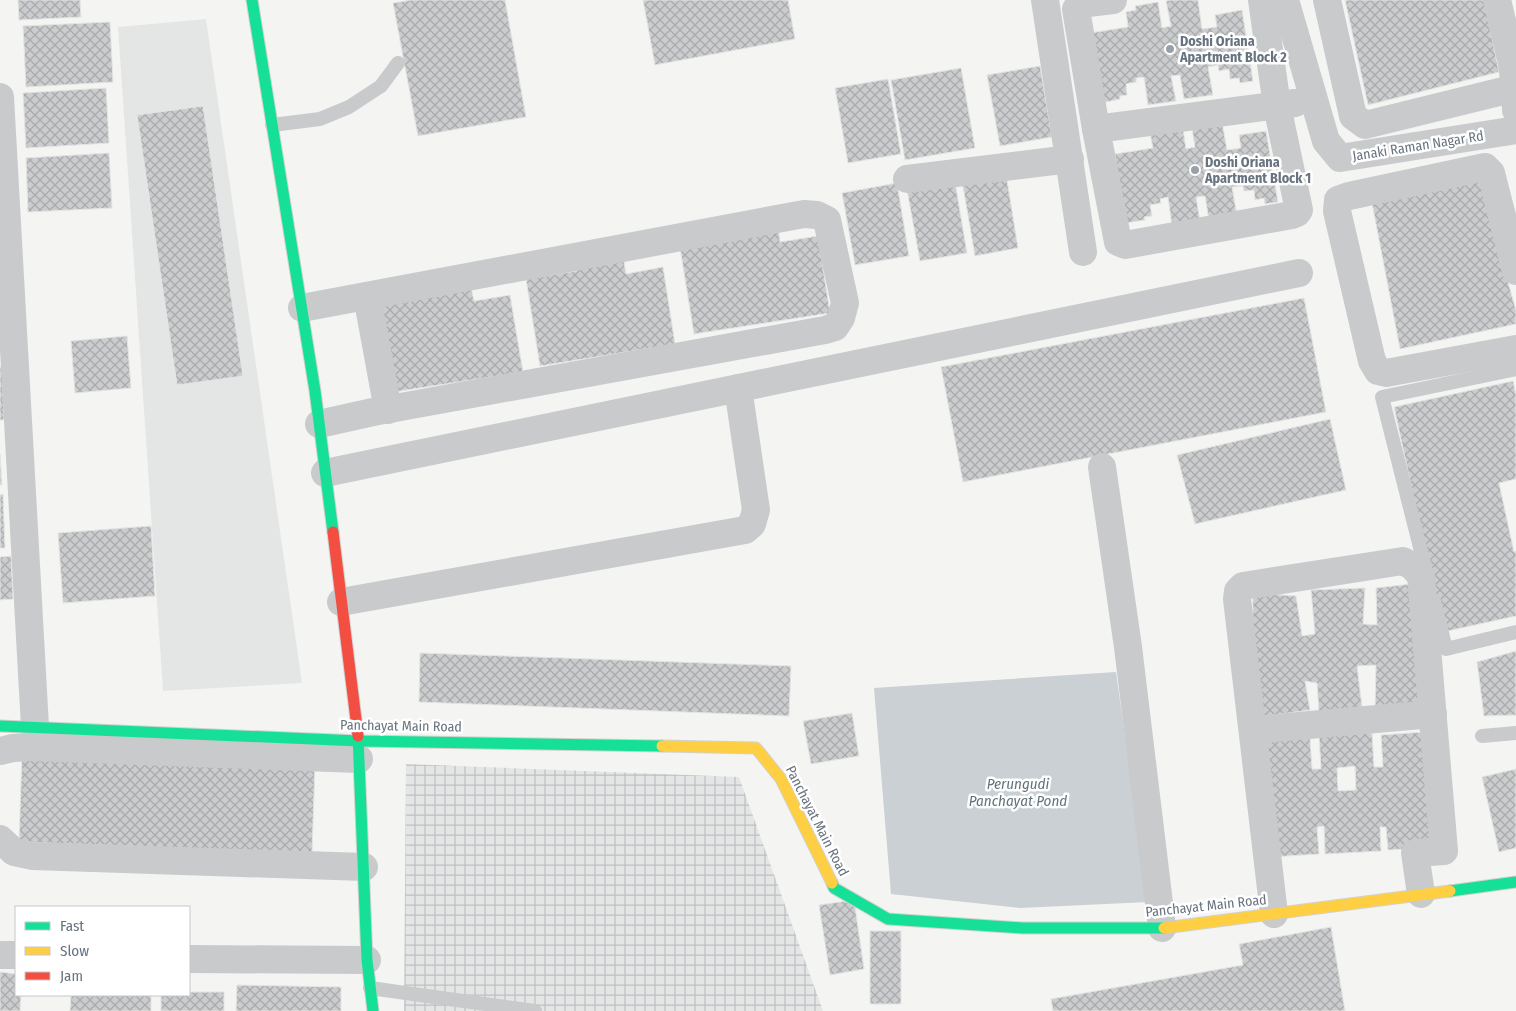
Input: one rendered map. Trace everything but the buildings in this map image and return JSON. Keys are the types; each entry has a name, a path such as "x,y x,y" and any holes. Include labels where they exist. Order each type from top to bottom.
{"street":[{"path":"252,0 319,424 359,750 367,960 373,1011"},
{"path":"1045,0 1083,252"},
{"path":"1113,0 1080,4 1076,9 1096,129 1118,242 1125,245 1292,215 1299,210 1277,106 1262,0"},
{"name":"Janaki Raman Nagar Rd","path":"1285,0 1326,141 1340,158 1516,130"},
{"path":"1327,0 1353,116 1365,125 1516,99 1505,14"},
{"path":"0,96 35,727"},
{"path":"1096,129 1313,101"},
{"path":"907,179 1070,160"},
{"path":"1514,255 1491,173 1484,167 1338,200 1337,211 1372,361 1378,371 1386,373 1516,350"},
{"path":"302,308 804,214 816,215 827,220 846,303 841,318 835,327 825,330 319,424"},
{"path":"325,473 1299,273"},
{"path":"367,296 388,410"},
{"path":"341,602 746,530 752,524 756,510 738,388"},
{"path":"1102,467 1128,647 1162,928"},
{"path":"1274,914 1237,599 1238,591 1243,586 1403,561 1412,566 1421,576 1444,851 1415,853 1421,894"},
{"path":"1253,730 1433,714"},
{"name":"Panchayat Main Road","path":"0,726 359,750 756,748 781,779 834,888 888,919 1022,928 1162,928 1516,882"},
{"path":"0,751 30,747 359,750"},
{"path":"0,839 14,852 33,856 364,866"},
{"path":"0,955 15,955"},
{"path":"190,959 367,960"}],"lane":[{"path":"272,125 320,119 349,107 381,86 398,63"},
{"path":"1516,369 1382,397 1446,649 1516,632"},
{"path":"1482,736 1516,732"},
{"path":"370,988 535,1011"}],"shaded area":[{"path":"206,19 302,683 163,691 118,27"},
{"path":"406,764 739,777 823,1011 404,1011"}],"water":[{"name":"Perungudi Panchayat Pond","path":"1116,672 1148,902 1020,908 891,894 874,688"}],"traffic: fast":[{"path":"252,0 315,391 333,532"},
{"path":"0,726 359,741 662,746"},
{"path":"358,736 367,960 373,1011"},
{"path":"1450,891 1516,882"},
{"path":"832,883 834,888 888,919 1022,928 1164,928"}],"traffic: slow":[{"path":"662,746 756,748 781,779 832,883"},
{"path":"1164,928 1450,891"}],"traffic: jam":[{"path":"333,532 358,736"}],"place":[{"name":"Doshi Oriana Apartment Block 2","path":"1170,49"},
{"name":"Doshi Oriana Apartment Block 1","path":"1195,170"}]}
